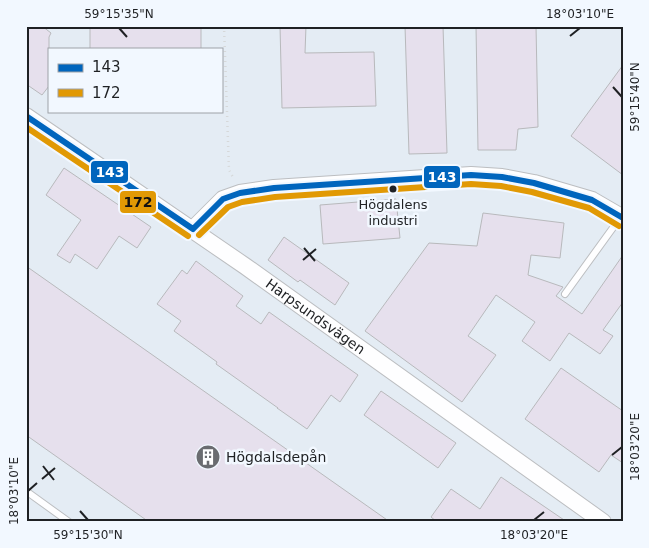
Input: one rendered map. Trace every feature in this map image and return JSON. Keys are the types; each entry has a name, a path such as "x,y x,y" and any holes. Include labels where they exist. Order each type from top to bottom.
{"street":[{"name":"Harpsundsvägen","path":"26,116 193,229 603,522"},
{"path":"193,229 224,199 240,193 274,188 471,175 502,177 534,183 592,200 622,217"}],"lane":[{"path":"565,294 622,217"},
{"path":"26,491 70,522"}],"path":[{"path":"224,26 229,170 240,193"}],"shaded area":[{"path":"26,26 623,26 623,522 26,522"}],"building":[{"path":"26,26 42,26 51,33 48,48 48,87 42,95 26,84"},
{"path":"90,26 201,26 201,48 90,48"},
{"path":"280,26 306,26 305,53 374,52 376,106 282,108"},
{"path":"405,26 443,26 447,153 409,154"},
{"path":"476,26 536,26 538,127 518,129 516,150 478,150"},
{"path":"623,65 623,175 571,136"},
{"path":"64,168 151,227 137,248 119,236 97,269 75,254 70,263 57,255 81,220 46,195"},
{"path":"396,199 400,238 323,244 320,205"},
{"path":"483,213 564,223 560,258 531,255 528,275 563,287 556,296 582,314 623,255 623,302 603,330 613,336 600,354 569,333 550,361 522,341 535,322 496,295 468,336 496,355 462,402 365,331 429,243 477,246"},
{"path":"284,237 349,283 335,305 300,280 298,282 268,260"},
{"path":"196,261 243,296 236,306 261,324 269,312 358,375 340,402 331,395 307,429 216,364 217,362 174,331 181,321 157,304 182,270 187,274"},
{"name":"Högdalsdepån","path":"26,266 390,522 149,522 26,435"},
{"path":"561,368 623,411 623,463 611,455 599,472 525,419"},
{"path":"381,391 456,443 438,468 364,415"},
{"path":"501,477 567,522 437,522 431,517 451,489 480,509"}],"transit line":[{"name":"143","path":"26,116 193,229"},
{"name":"172","path":"26,127 188,236"},
{"name":"143","path":"193,229 223,199 240,193 274,188 471,175 502,177 534,183 592,200 623,218"},
{"name":"172","path":"199,235 228,207 242,202 275,197 471,184 501,186 532,192 589,208 619,226"}],"place":[{"name":"Högdalens industri","path":"393,189"},
{"name":"Högdalsdepån","path":"208,457"}]}
